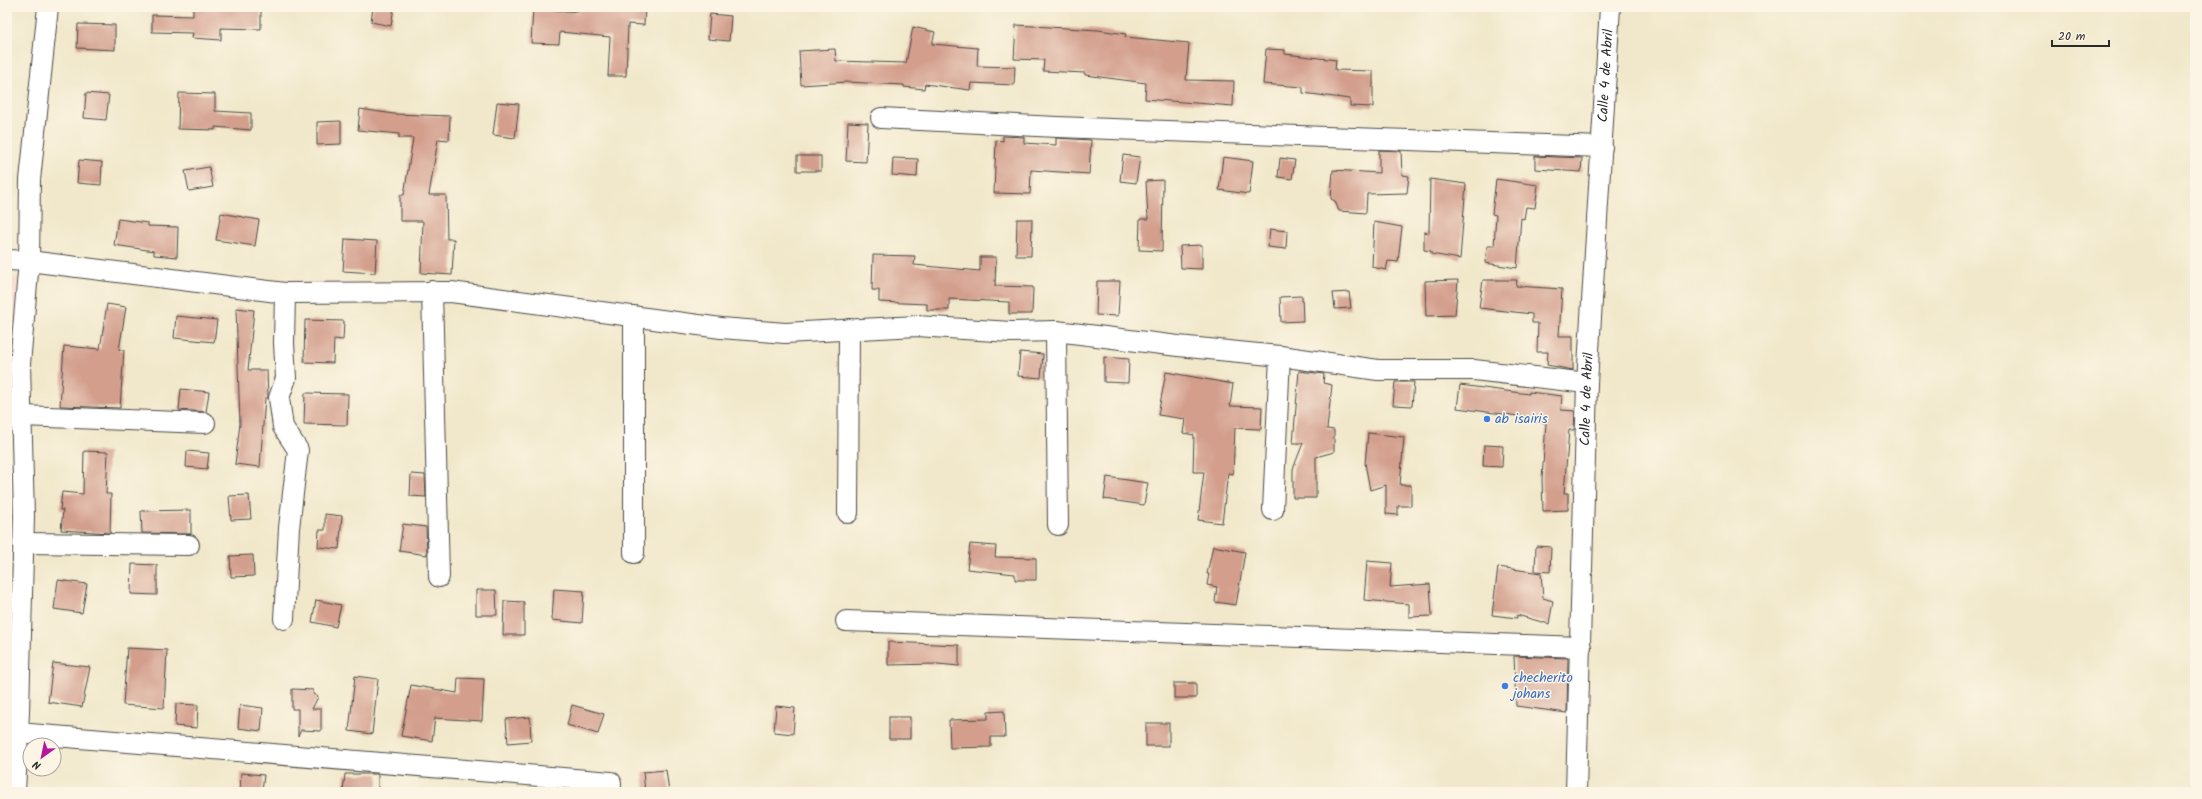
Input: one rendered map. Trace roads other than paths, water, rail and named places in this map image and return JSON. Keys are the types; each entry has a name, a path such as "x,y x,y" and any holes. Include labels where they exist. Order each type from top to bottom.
{"street":[{"path":"15,792 18,733 13,712 24,543 20,364 29,260 30,180 48,7"},
{"name":"Calle 4 de Abril","path":"1576,792 1588,383 1610,7"},
{"path":"881,118 1057,127 1602,147"},
{"path":"7,260 29,260 285,293 432,291 721,328 785,333 918,326 1011,332 1056,331 1178,346 1280,356 1378,370 1474,370 1588,383"},
{"path":"432,291 439,577"},
{"path":"284,619 289,528 298,450 283,427 279,398 286,378 284,344 285,293"},
{"path":"634,316 634,553"},
{"path":"848,329 848,513"},
{"path":"1056,331 1058,525"},
{"path":"1273,510 1280,356"},
{"path":"22,416 205,423"},
{"path":"24,543 189,545"},
{"path":"846,621 1581,646"},
{"path":"18,733 611,782 611,792"}],"place":[{"name":"ab isairis","path":"1487,419"},
{"name":"checherito johans","path":"1505,686"}]}
